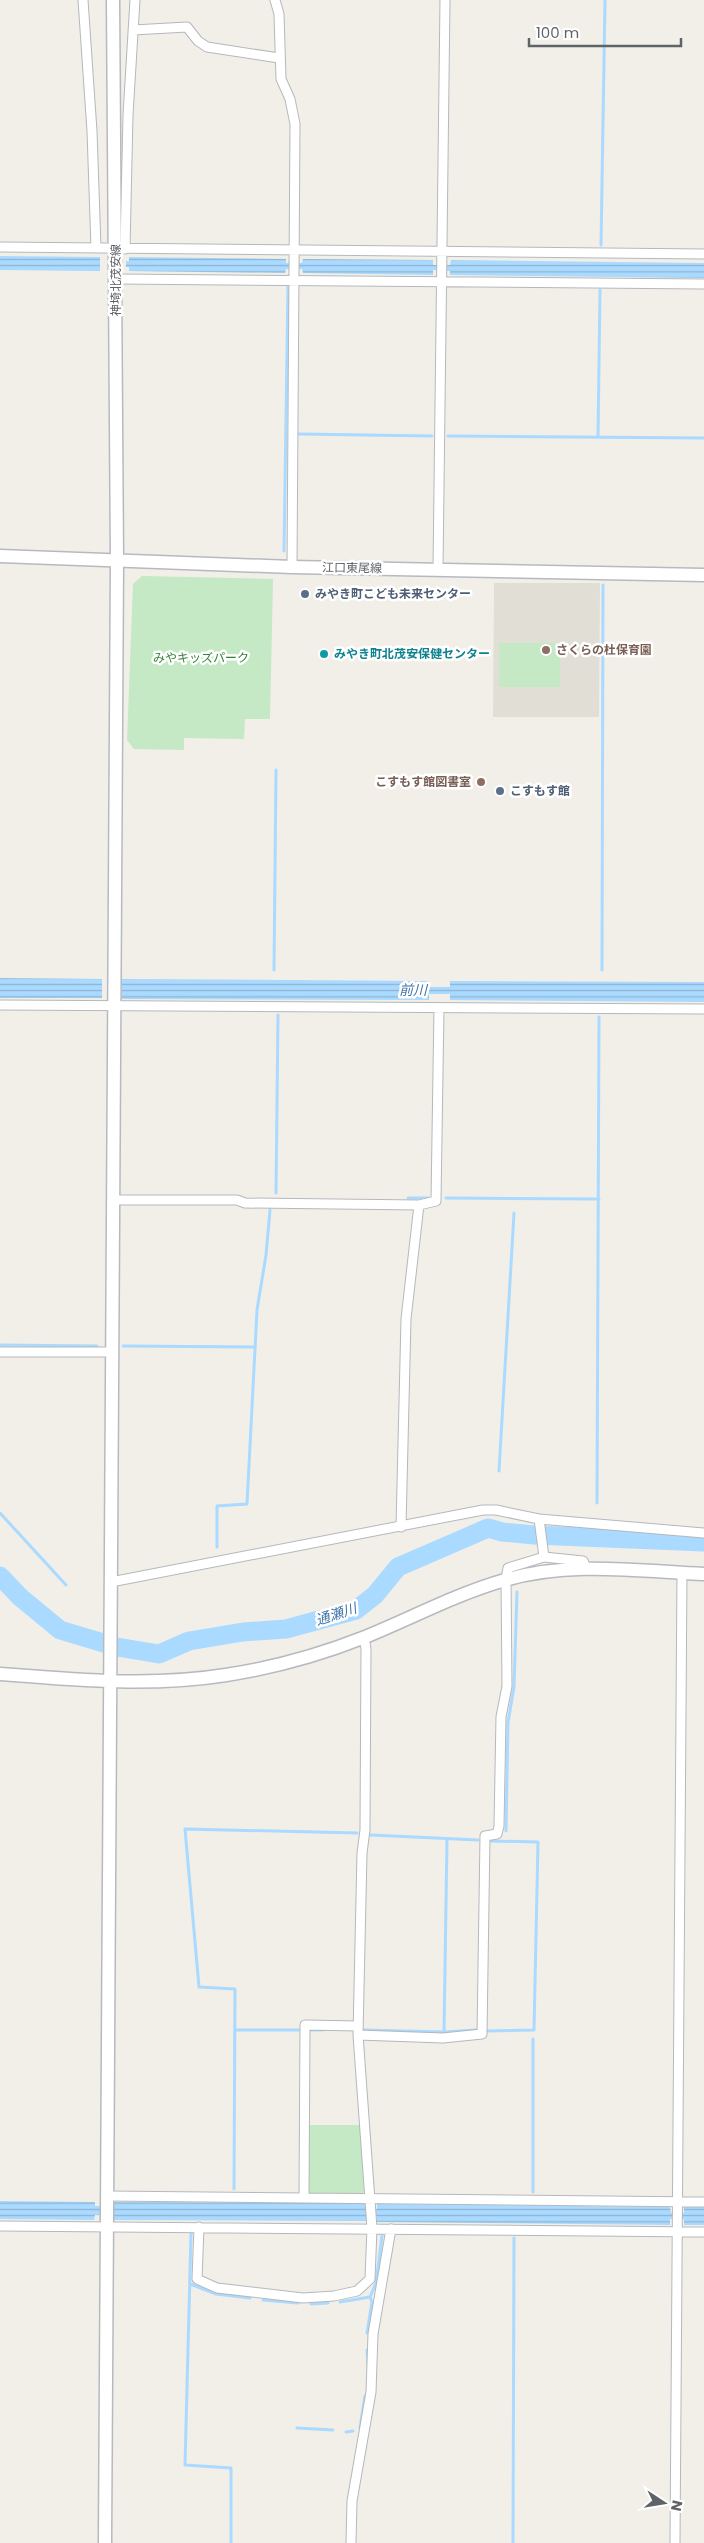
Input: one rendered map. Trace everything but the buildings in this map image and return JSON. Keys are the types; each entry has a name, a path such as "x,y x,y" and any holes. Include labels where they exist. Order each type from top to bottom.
{"street":[{"path":"83,0 92,131 96,248"},
{"name":"神埼北茂安線","path":"105,2543 112,1681 114,1200 112,1006 117,561 117,279 121,249 114,0"},
{"path":"121,249 135,0"},
{"path":"274,0 279,14 281,79 290,99 294,124 295,265 292,567"},
{"path":"438,569 445,0"},
{"path":"133,30 187,27 198,41 207,47 279,58"},
{"path":"0,247 704,254"},
{"path":"117,279 704,284"},
{"name":"江口東尾線","path":"0,556 292,567 704,575"},
{"path":"0,1006 704,1009"},
{"path":"114,1200 237,1200 245,1203 419,1205 436,1201 439,1008"},
{"path":"401,1527 406,1319 419,1205"},
{"path":"0,1352 113,1352"},
{"path":"111,1582 483,1510 506,1512 539,1522 704,1533"},
{"path":"539,1522 544,1556"},
{"path":"304,2198 305,2025 444,2038 482,2034 485,1836 497,1834 499,1826 501,1717 507,1686 506,1579 508,1568 544,1556 582,1561 588,1569"},
{"path":"0,1674 112,1681 156,1681 226,1675 287,1661 364,1637 466,1592 506,1579 550,1571 588,1569 704,1574"},
{"path":"674,2543 682,1573"},
{"path":"199,2227 197,2279 218,2288 303,2298 357,2292 370,2279 372,2228 358,2031 362,1853 365,1830 366,1649 364,1637"},
{"path":"107,2197 304,2198 370,2203 704,2202"},
{"path":"0,2226 107,2224 199,2227 704,2232"},
{"path":"351,2543 352,2500 372,2392 373,2334 391,2229"}],"shaded area":[{"name":"さくらの杜保育園","path":"494,583 600,583 599,717 493,717"}],"green space":[{"name":"みやキッズパーク","path":"142,576 273,579 270,719 245,719 244,739 184,738 184,750 134,749 127,740 133,584"},
{"path":"499,643 560,643 560,687 499,687"},
{"path":"308,2125 360,2125 364,2191 362,2195 307,2194"}],"water":[{"path":"0,256 100,257 100,271 0,270"},
{"path":"129,257 286,259 286,263 302,263 303,259 433,260 433,265 450,265 451,260 704,263 704,278 450,275 450,271 433,270 433,275 303,273 302,269 286,269 285,273 129,271 129,267 126,267 126,261 129,261"},
{"path":"0,978 102,979 102,998 0,998"},
{"name":"前川","path":"122,979 429,981 429,987 450,987 450,981 704,982 704,1002 450,1000 450,994 429,994 429,1000 122,999"},
{"path":"0,2201 95,2202 95,2206 114,2206 114,2202 365,2203 366,2209 377,2209 377,2204 670,2207 671,2213 684,2213 684,2207 704,2207 704,2225 684,2225 684,2219 670,2219 670,2225 377,2222 377,2216 366,2216 366,2221 114,2220 114,2216 95,2215 94,2220 0,2219"}],"waterway":[{"path":"601,245 605,0"},
{"path":"284,551 288,286"},
{"path":"598,437 600,290"},
{"path":"299,434 432,436"},
{"path":"448,436 704,438"},
{"path":"602,970 603,585"},
{"path":"274,970 276,770"},
{"path":"276,1193 278,1015"},
{"path":"597,1503 599,1017"},
{"path":"408,1198 428,1198"},
{"path":"446,1198 599,1199"},
{"path":"217,1547 217,1506 247,1504 257,1310 266,1255 270,1210"},
{"path":"499,1471 514,1213"},
{"path":"0,1345 97,1346"},
{"path":"123,1346 255,1347"},
{"path":"0,1513 66,1585"},
{"name":"通瀬川","path":"0,1576 20,1597 60,1630 117,1647 159,1654 189,1641 243,1632 286,1629 356,1610 375,1595 398,1567 488,1528 502,1532 534,1535 704,1542"},
{"path":"506,1831 508,1722 514,1687 517,1592"},
{"path":"234,2189 235,1989 199,1987 185,1829 357,1833"},
{"path":"371,1835 478,1840"},
{"path":"444,2032 447,1839"},
{"path":"487,2031 534,2030 538,1842 491,1841"},
{"path":"235,2030 299,2030"},
{"path":"310,2030 323,2030"},
{"path":"364,2030 444,2032 476,2030"},
{"path":"533,2039 533,2192"},
{"path":"191,2234 185,2465 231,2468 231,2543"},
{"path":"340,2302 370,2297 376,2283 382,2236"},
{"path":"513,2543 514,2238"},
{"path":"190,2284 216,2294 250,2298"},
{"path":"367,2333 372,2302 370,2297"},
{"path":"263,2300 298,2303"},
{"path":"311,2304 328,2303"},
{"path":"367,2350 368,2366"},
{"path":"360,2428 365,2396"},
{"path":"297,2428 333,2430"},
{"path":"346,2432 353,2431"}],"place":[{"name":"みやき町こども未来センター","path":"305,594"},
{"name":"さくらの杜保育園","path":"546,650"},
{"name":"みやき町北茂安保健センター","path":"324,654"},
{"name":"こすもす館図書室","path":"481,782"},
{"name":"こすもす館","path":"500,791"}]}
